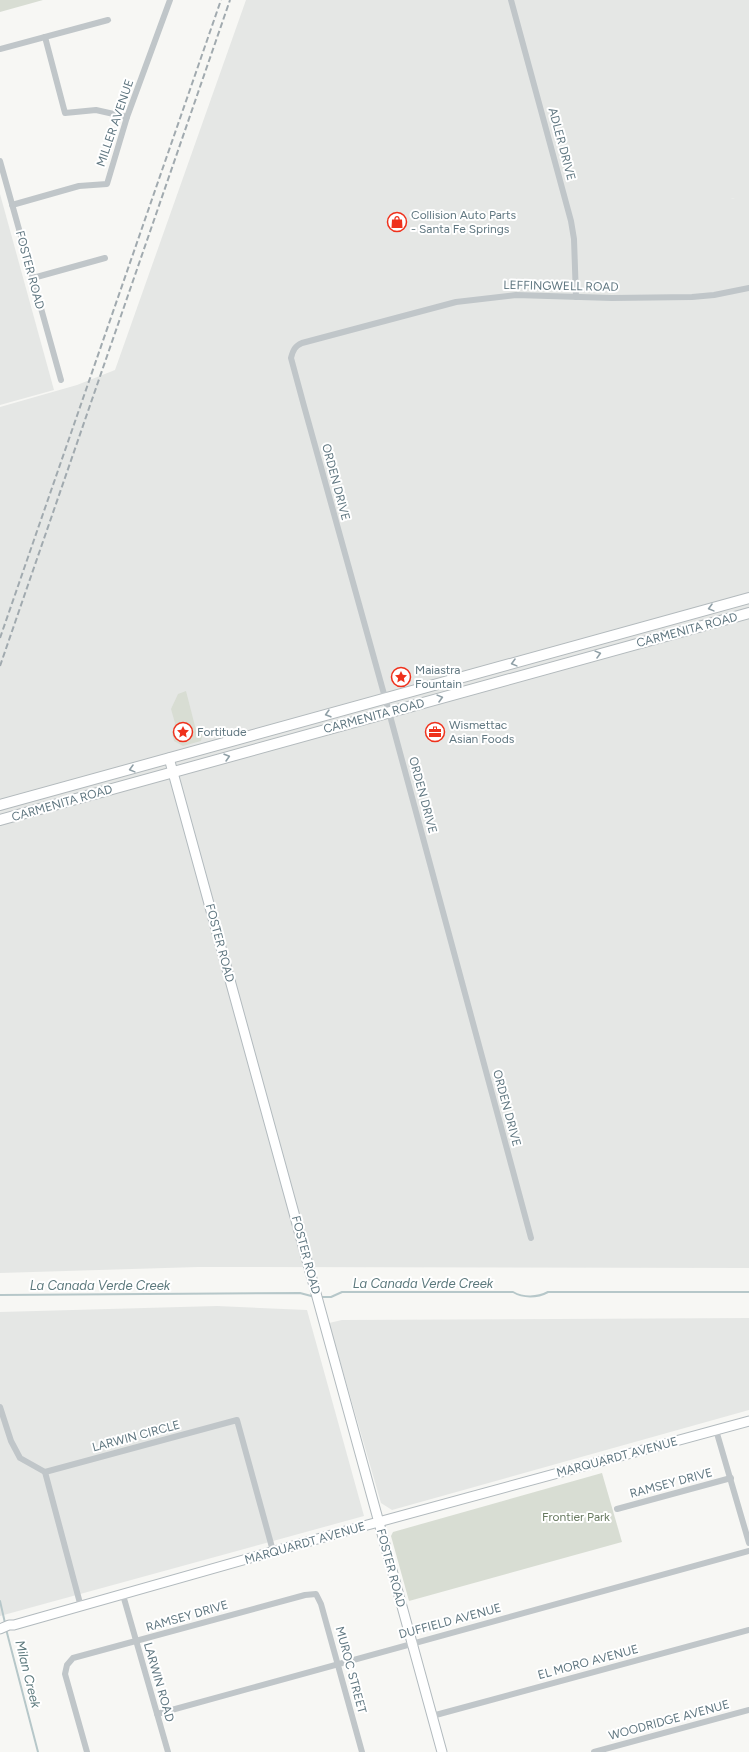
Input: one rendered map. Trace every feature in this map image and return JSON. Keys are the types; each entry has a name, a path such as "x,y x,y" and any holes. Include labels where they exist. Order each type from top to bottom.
{"main road":[{"name":"CARMENITA ROAD","path":"0,805 749,598"},
{"name":"CARMENITA ROAD","path":"0,820 749,612"},
{"path":"557,651 561,664"}],"street":[{"name":"MILLER AVENUE","path":"12,205 79,186 107,184 127,117 170,0"},
{"name":"ADLER DRIVE","path":"511,0 571,221 574,239 576,297"},
{"path":"0,49 108,20"},
{"path":"45,37 65,113 96,110 127,117"},
{"name":"FOSTER ROAD","path":"0,161 61,380"},
{"path":"32,278 105,258"},
{"name":"LEFFINGWELL ROAD","path":"291,358 294,349 302,342 456,302 516,295 684,298 714,295 749,288"},
{"name":"ORDEN DRIVE","path":"291,358 385,698 531,1238"},
{"name":"FOSTER ROAD","path":"169,758 442,1752"},
{"path":"0,1407 11,1441 20,1458 45,1472 81,1607"},
{"name":"LARWIN CIRCLE","path":"45,1472 237,1420 274,1551"},
{"name":"MARQUARDT AVENUE","path":"4,1627 81,1607 274,1551 749,1421"},
{"path":"716,1430 749,1543"},
{"name":"RAMSEY DRIVE","path":"617,1509 731,1478"},
{"name":"DUFFIELD AVENUE","path":"157,1714 749,1551"},
{"name":"RAMSEY DRIVE","path":"87,1752 65,1674 67,1665 73,1658 305,1595 316,1594"},
{"name":"MUROC STREET","path":"316,1594 321,1604 362,1752"},
{"name":"LARWIN ROAD","path":"123,1595 168,1752"},
{"name":"EL MORO AVENUE","path":"432,1716 749,1630"},
{"name":"WOODRIDGE AVENUE","path":"594,1752 749,1710"}],"shaded area":[{"path":"246,0 749,0 749,1268 198,1267 0,1273 0,407 77,385 115,370"},
{"path":"0,194 54,390 0,405"},
{"path":"217,1306 307,1310 364,1516 0,1616 0,1312"},
{"path":"749,1318 749,1410 392,1510 381,1503 329,1323 342,1320"}],"green space":[{"path":"0,0 43,0 0,12"},
{"path":"186,691 196,730 200,729 202,736 201,741 183,746 174,741 172,733 175,723 171,709 178,694"},
{"name":"Frontier Park","path":"602,1473 622,1542 409,1601 391,1536 393,1532"}],"waterway":[{"name":"La Canada Verde Creek","path":"319,1297 331,1297 342,1292 513,1292 530,1296 548,1292 749,1292"},
{"name":"La Canada Verde Creek","path":"0,1295 300,1293 315,1297"},
{"name":"Milan Creek","path":"0,1601 5,1623"},
{"name":"Milan Creek","path":"6,1629 38,1752"}],"railway":[{"path":"0,638 221,0"},
{"path":"0,666 230,0"}],"place":[{"name":"Collision Auto Parts - Santa Fe Springs","path":"397,222"},
{"name":"Maiastra Fountain","path":"401,677"},
{"name":"Fortitude","path":"183,732"},
{"name":"Wismettac Asian Foods","path":"435,732"}]}
